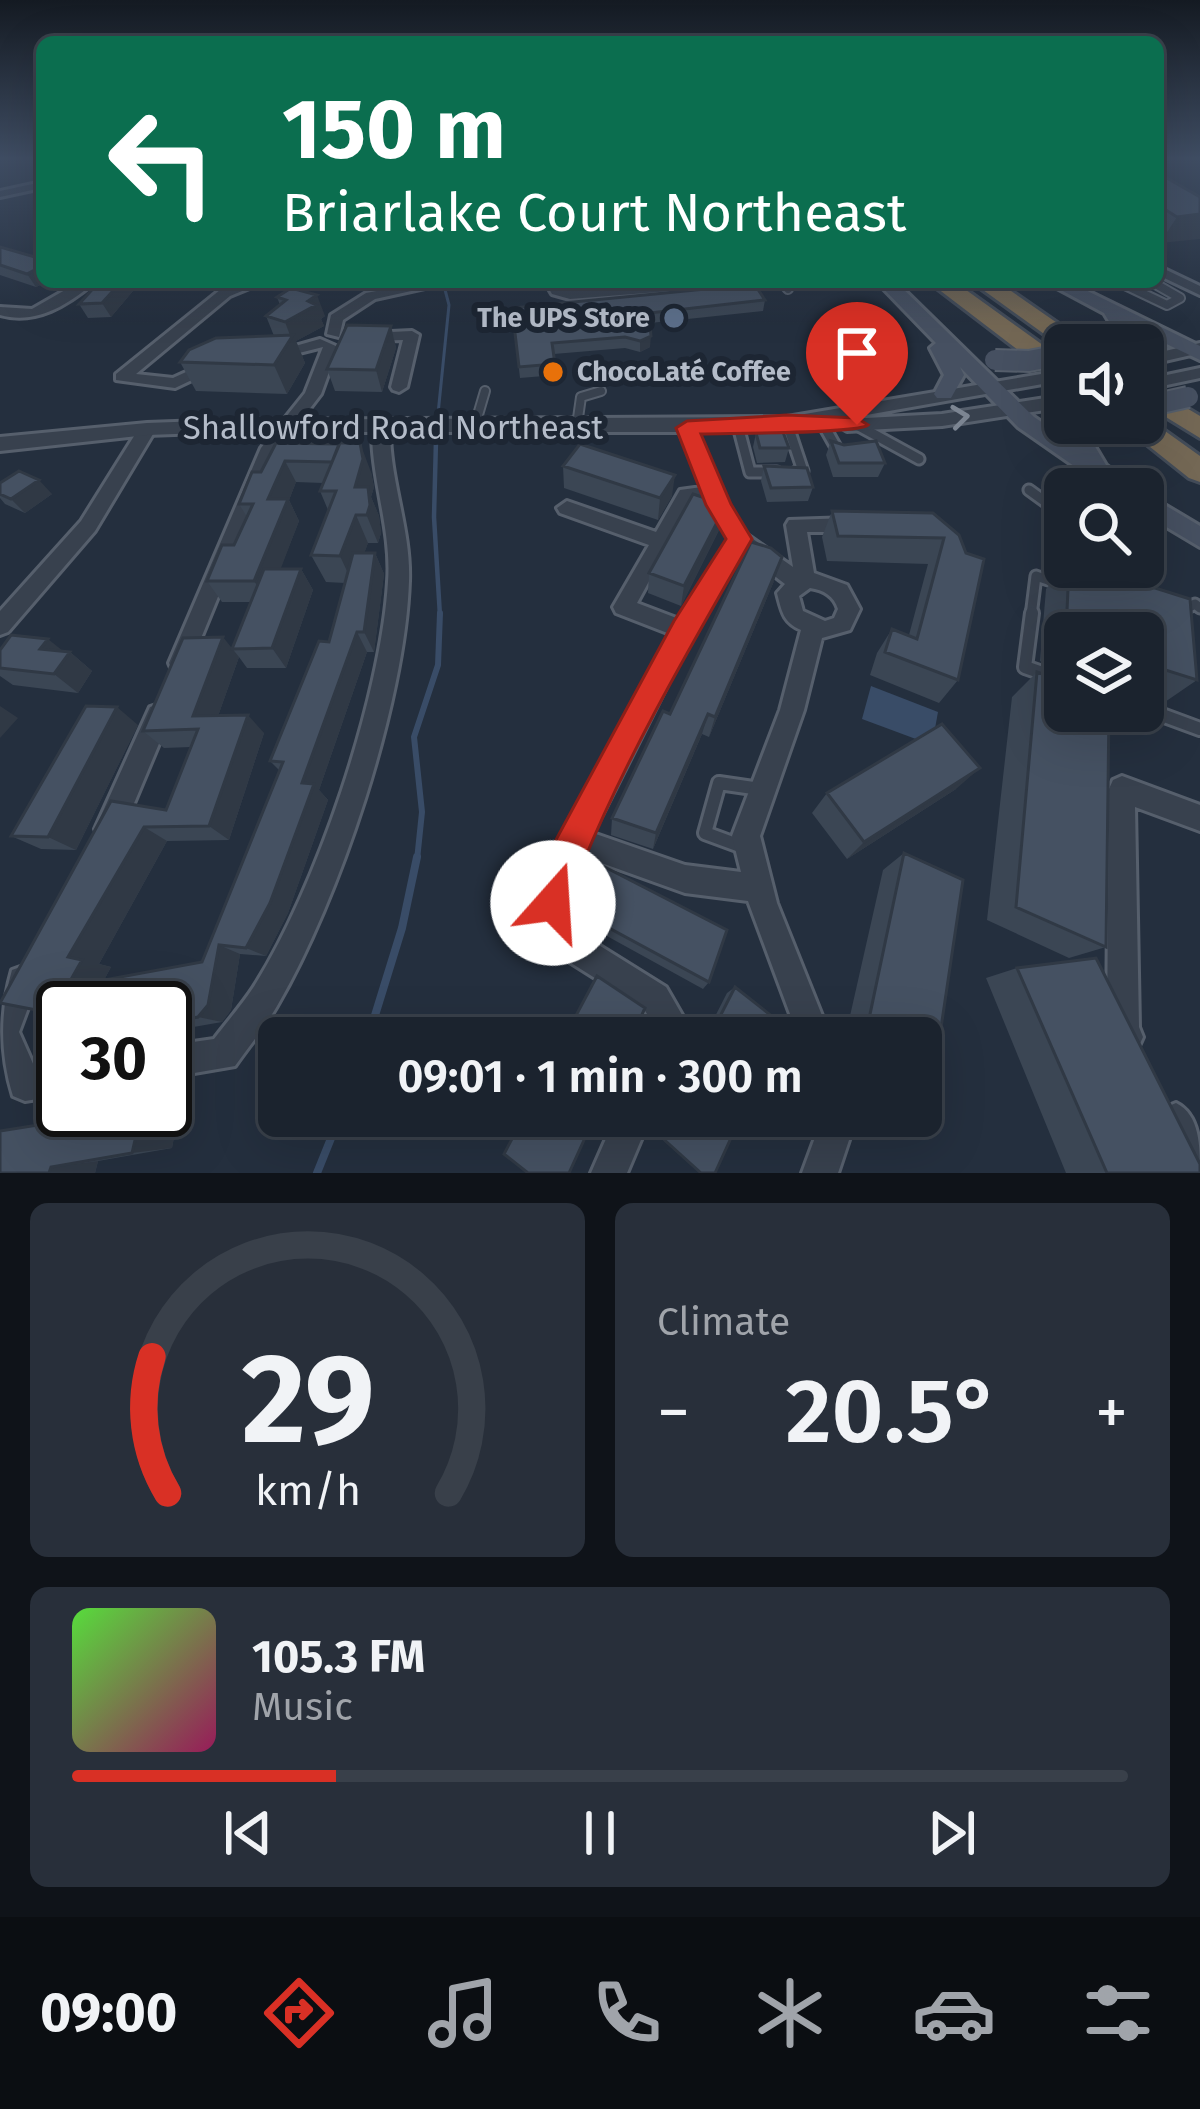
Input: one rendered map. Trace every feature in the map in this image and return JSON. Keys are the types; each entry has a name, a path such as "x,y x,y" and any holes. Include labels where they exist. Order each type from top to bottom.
{"highway":[{"path":"948,288 1044,359"},
{"path":"992,288 1045,324"},
{"path":"1164,403 1200,428"},
{"path":"1163,444 1200,471"}],"main road":[{"path":"892,288 1012,410 1092,468"},
{"path":"1067,288 1197,350"},
{"path":"1112,310 1120,324"},
{"path":"928,323 953,371 954,382 944,394"},
{"path":"947,340 995,360 1044,358"},
{"path":"1164,398 1192,386"},
{"path":"1164,515 1200,538"}],"street":[{"path":"1164,273 1200,291"},
{"path":"0,311 15,317 35,314 78,288"},
{"path":"233,355 175,383 122,377 225,293 240,288"},
{"path":"100,848 135,775 270,448 313,394 309,383 332,344 337,318 371,296 409,288"},
{"path":"555,288 570,296 603,288"},
{"path":"252,355 412,335 399,387"},
{"path":"1164,357 1197,350"},
{"name":"Shallowford Road Northeast","path":"0,444 147,429 738,426 864,411 1044,378"},
{"name":"Shallowford Road Northeast","path":"787,422 824,426 864,411 1012,410 1044,405"},
{"path":"192,1058 223,1054 270,990 343,821 387,658 399,578 379,454 381,427"},
{"path":"687,428 739,539 802,582 836,587 849,609 842,624 813,628 789,609 788,593 802,582"},
{"path":"0,626 88,526 147,429"},
{"path":"662,479 681,486 687,495"},
{"path":"687,495 714,494"},
{"path":"684,630 624,607 687,495"},
{"path":"567,508 661,542"},
{"path":"802,582 796,525 867,525"},
{"path":"667,1017 655,998 560,938 553,903 575,840 684,630 739,539"},
{"path":"807,1017 759,888 746,836 792,710 813,628"},
{"path":"1200,818 1122,789 1123,1030 1200,1161"},
{"path":"575,840 685,879 759,888"},
{"path":"36,1082 25,1084 3,1032 38,951"},
{"path":"609,1173 625,1137"},
{"path":"820,1173 833,1137"}],"lane":[{"path":"1130,288 1167,305 1180,298 1162,288"},
{"path":"837,356 896,352"},
{"path":"577,427 581,397 601,391"},
{"path":"474,427 485,392"},
{"path":"864,411 919,459"},
{"path":"738,426 750,472 803,471 787,422"},
{"path":"824,426 838,452"},
{"path":"1029,490 1044,501"},
{"path":"1044,674 1025,667 1036,576 1080,590"},
{"path":"1169,618 1195,604 1200,608"},
{"path":"1164,716 1200,729"},
{"path":"749,849 705,833 718,783 760,789"}],"water":[{"path":"871,686 938,712 932,745 862,719"}],"building":[{"path":"0,247 36,257 36,269 27,274 0,265"},
{"path":"94,288 116,288 102,303 79,304"},
{"path":"291,288 317,295 308,301 316,305 285,322 266,316 286,300 277,297"},
{"path":"716,288 757,288 765,300 649,313 651,336 640,341 625,337 552,343 555,364 519,367 512,308"},
{"path":"347,325 391,326 376,370 327,369"},
{"path":"293,335 274,365 180,362 189,350 216,338"},
{"path":"884,347 893,358 877,360 868,348"},
{"path":"783,432 789,448 760,448 756,433"},
{"path":"831,441 844,445 876,441 885,463 839,463"},
{"path":"276,443 339,444 332,462 285,461 268,499 288,499 254,581 207,581 222,545 234,545 253,504 239,504 252,472 261,472"},
{"path":"340,443 360,443 363,459 355,487 368,487 370,505 367,515 356,515 340,556 311,555 336,491 320,491"},
{"path":"580,444 675,475 660,498 563,466"},
{"path":"764,466 807,468 813,487 771,488"},
{"path":"19,471 39,480 11,499 0,494 0,483"},
{"path":"693,494 720,503 724,509 684,586 649,573"},
{"path":"832,511 933,513 959,535 966,553 984,559 958,680 885,652 892,629 917,639 944,538 838,536"},
{"path":"751,542 782,557 715,717 708,714 656,833 612,818 663,711 670,714"},
{"path":"353,553 375,553 364,632 357,632 302,783 314,784 270,903 246,948 219,945 208,1005 192,1018 192,981 98,981 202,962 283,762 270,761 319,641 329,642"},
{"path":"264,569 301,569 272,648 232,649"},
{"path":"1068,588 1155,588 1190,599 1197,680 1164,670 1164,612 1067,612"},
{"path":"11,635 48,639 40,649 70,652 54,674 0,668 0,650"},
{"path":"223,637 193,716 248,715 209,826 144,827 68,957 82,960 70,981 36,981 36,1010 0,1003 111,801 166,810 198,729 143,731 183,638"},
{"path":"1037,672 1044,674 1044,732 1109,732 1106,947 1016,907"},
{"path":"86,706 117,707 48,837 11,836"},
{"path":"942,724 980,768 864,842 827,793"},
{"path":"904,853 963,880 942,1021 942,1017 869,1017"},
{"path":"593,861 727,930 709,982 574,909"},
{"path":"1096,958 1200,1164 1200,1173 1107,1173 1017,968"},
{"path":"597,976 645,1008 641,1017 575,1017"},
{"path":"735,987 773,1017 720,1017"},
{"path":"36,1125 36,1137 136,1137 132,1153 51,1167 49,1173 0,1173 0,1131"},
{"path":"513,1137 585,1137 569,1173 528,1173 504,1154"},
{"path":"661,1137 731,1137 715,1173 701,1173"}],"waterway":[{"path":"438,414 449,305 445,288"},
{"path":"436,440 434,517 440,615"},
{"path":"417,860 422,812 414,737 438,665 440,615"},
{"path":"374,1017 402,928 417,857"},
{"path":"317,1173 332,1137"}],"place":[{"name":"The UPS Store","path":"674,318"},
{"name":"ChocoLaté Coffee","path":"553,372"}],"route":[{"path":"553,903 564,862 684,630 739,539 719,505 687,428 787,422 857,425"}]}
